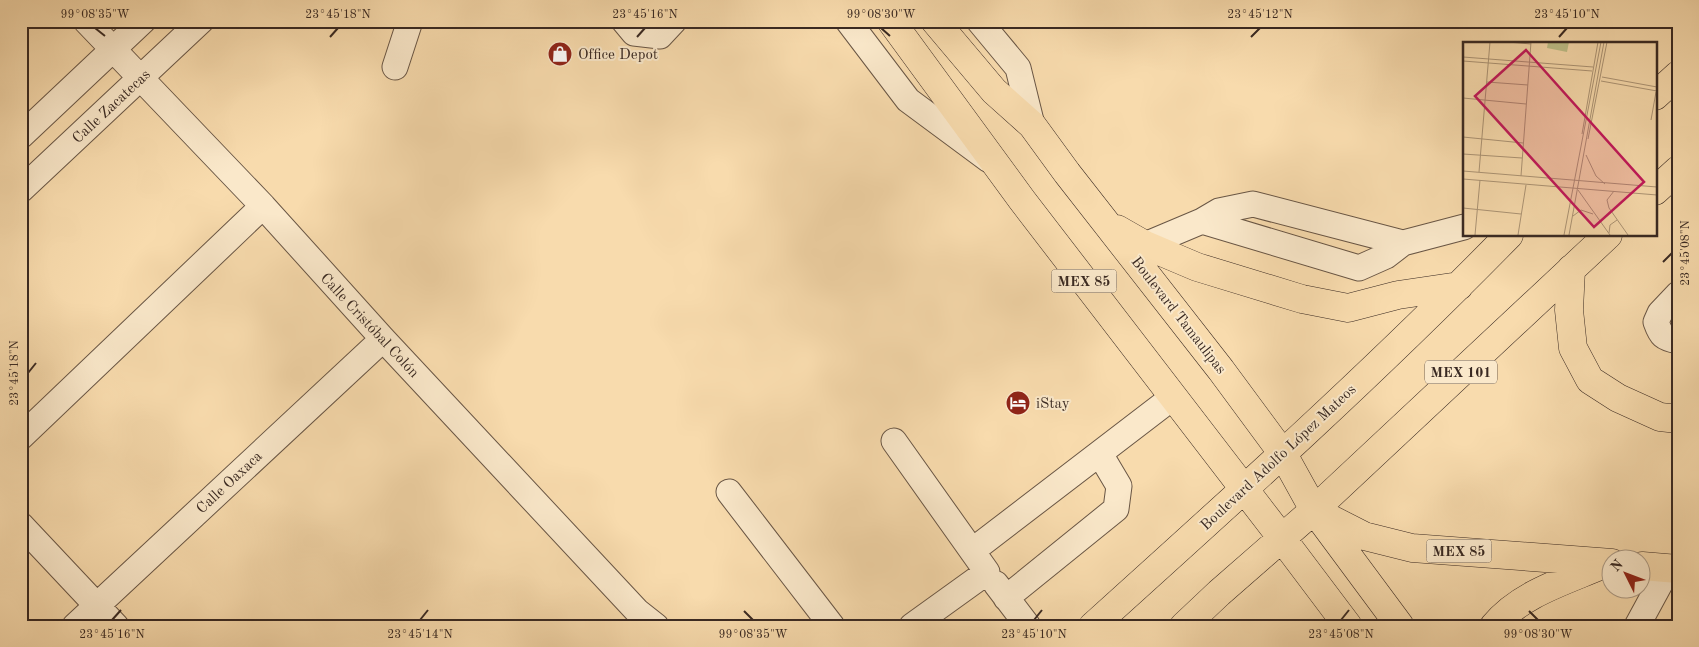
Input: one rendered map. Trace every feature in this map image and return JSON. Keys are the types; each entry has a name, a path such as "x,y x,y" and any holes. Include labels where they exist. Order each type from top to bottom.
{"main road":[{"name":"MEX 85","path":"891,21 997,167 1281,537"},
{"name":"Boulevard Tamaulipas","path":"935,21 994,91 1032,125 1221,370 1283,454 1314,510 1400,626"},
{"path":"1656,95 1678,75"},
{"path":"1656,190 1678,170"},
{"path":"1109,225 1145,245 1197,267 1246,283 1348,308 1398,295 1459,286"},
{"name":"Boulevard Adolfo López Mateos","path":"1094,626 1283,454 1459,286 1508,236"},
{"name":"MEX 101","path":"1314,510 1607,236"},
{"path":"1571,269 1569,310 1573,348 1590,380 1618,398 1660,417 1678,420"},
{"name":"MEX 85","path":"1314,510 1364,536 1412,548 1602,562"},
{"path":"1184,626 1281,537 1314,510"},
{"path":"1281,537 1348,626"},
{"path":"1494,626 1509,609 1525,600 1602,566"},
{"path":"1652,567 1673,569"}],"street":[{"name":"Calle Cristóbal Colón","path":"86,21 263,206 639,621"},
{"path":"21,136 143,21"},
{"name":"Calle Zacatecas","path":"21,190 201,21"},
{"path":"395,67 410,21"},
{"path":"624,21 634,32 660,36 674,21"},
{"path":"848,21 908,100 997,167"},
{"path":"979,21 1018,68 1032,125"},
{"path":"1145,245 1202,221 1220,211 1253,204 1403,243"},
{"path":"21,437 263,206"},
{"path":"1202,221 1359,268 1386,256 1403,243 1463,227"},
{"path":"1678,294 1660,313 1656,322 1659,331 1665,338 1678,342"},
{"name":"Calle Oaxaca","path":"75,626 383,339"},
{"path":"972,551 1174,397"},
{"path":"894,441 987,572 1028,626"},
{"path":"1006,598 1116,509 1119,486 1100,454"},
{"path":"728,492 832,626"},
{"path":"21,525 116,626"},
{"path":"1637,626 1673,569"},
{"path":"912,626 987,572"}],"place":[{"name":"Office Depot","path":"560,54"},
{"name":"iStay","path":"1018,403"}]}
